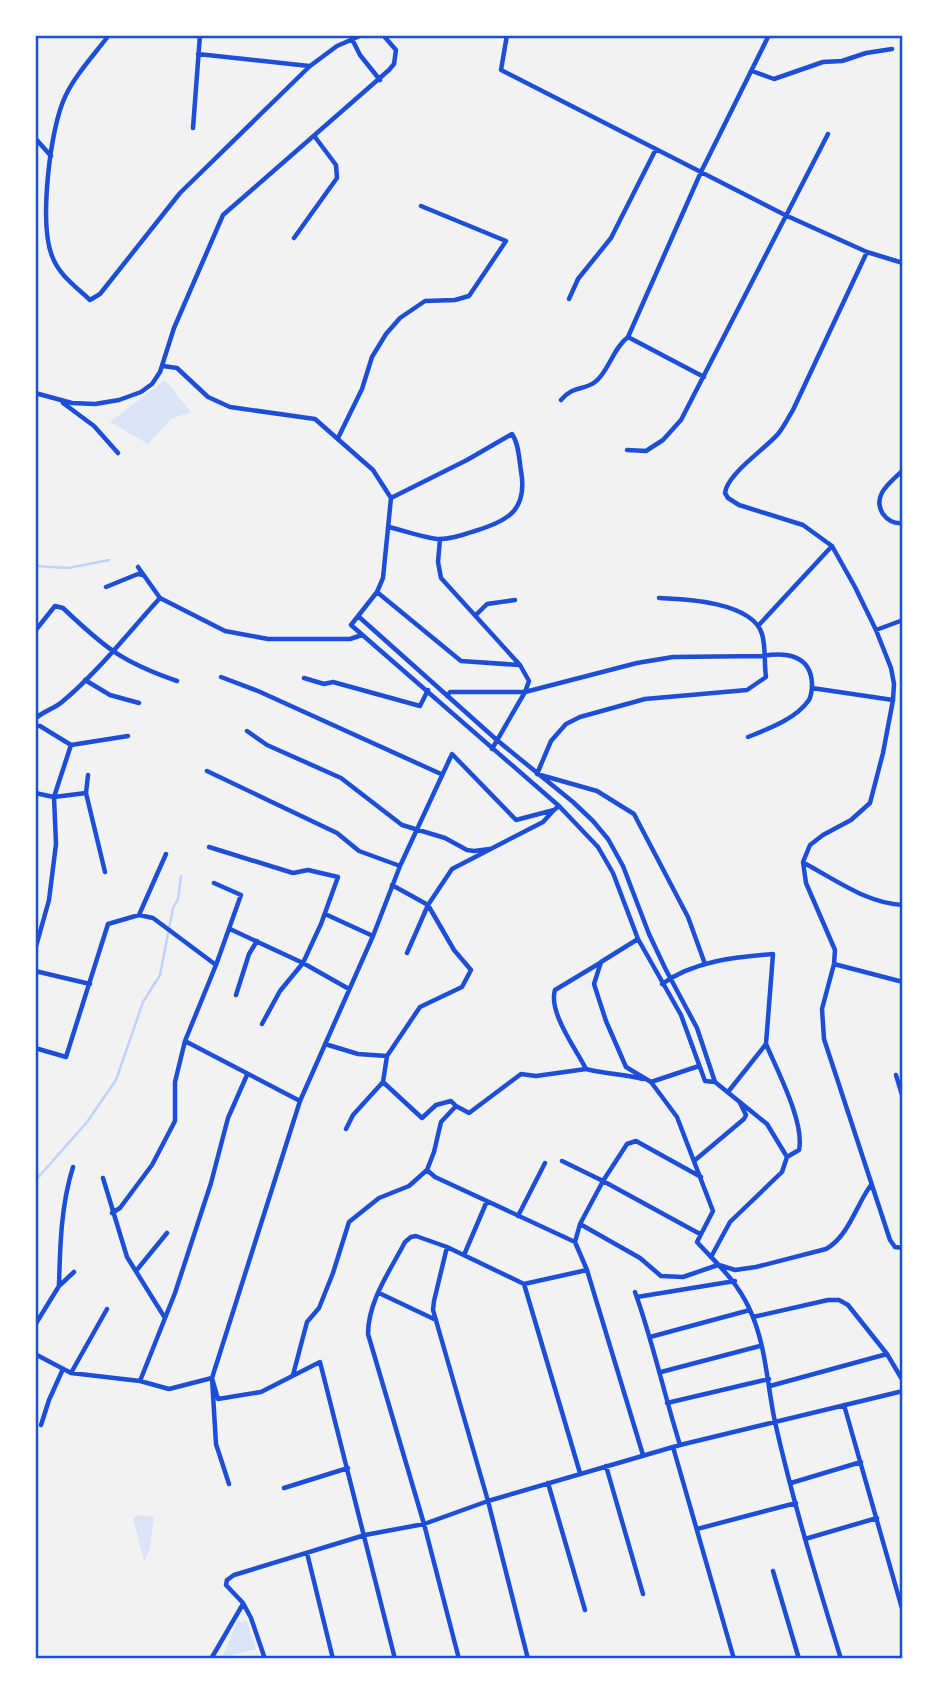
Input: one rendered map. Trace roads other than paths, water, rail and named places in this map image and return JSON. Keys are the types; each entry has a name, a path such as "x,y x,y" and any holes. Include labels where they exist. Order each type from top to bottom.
{"street":[{"path":"108,35 67,93 59,111 51,156 46,232 51,254 61,273 90,300 100,294 180,193 310,66 337,46 362,35"},
{"path":"193,128 200,35"},
{"path":"35,393 72,404 95,404 119,400 141,392 152,384 163,366 174,328 223,215 380,80 394,64 396,57 396,50 383,35"},
{"path":"507,35 501,70 785,215 867,252 903,263"},
{"path":"561,400 569,391 596,382 621,342 628,337 701,172 769,35"},
{"path":"352,39 380,80"},
{"path":"752,71 774,79 823,62 842,61 866,53 892,49"},
{"path":"198,54 310,66"},
{"path":"627,450 646,452 663,440 681,420 828,134"},
{"path":"294,238 337,178 336,165 315,137"},
{"path":"35,138 51,156"},
{"path":"569,299 578,279 611,238 656,149"},
{"path":"338,438 362,389 372,357 386,334 400,318 425,300 455,300 469,296 506,241 421,206"},
{"path":"867,252 793,410 779,432 730,480 725,489 732,502 803,525 832,546 876,630 891,668 893,700 870,803 851,820 810,845 803,862 806,883 835,950 822,1009 824,1039 890,1240 895,1247 903,1248"},
{"path":"628,337 704,377"},
{"path":"163,366 177,368 208,397 230,407 315,419 373,470 391,498 383,578 377,592 351,625 559,806 598,847 612,873 638,939 681,1015 705,1081 715,1082"},
{"path":"59,401 94,426 118,453"},
{"path":"389,527 440,539 458,537 503,522 513,514 521,499 523,478 516,440 512,434 391,498"},
{"path":"903,470 879,496 879,505 885,517 892,522 903,523"},
{"path":"440,539 441,578 520,665 529,681 492,749"},
{"path":"758,626 832,546"},
{"path":"138,567 159,598 225,631 268,639 350,639 362,635"},
{"path":"106,587 138,574 143,575"},
{"path":"377,592 461,661 520,665"},
{"path":"35,719 42,712 60,705 159,598"},
{"path":"537,774 551,741 566,724 580,717 645,699 747,690 766,677 764,642 758,626 741,614 701,600 659,598"},
{"path":"476,615 487,604 515,600"},
{"path":"35,631 55,606 63,608 111,652 138,667 177,681"},
{"path":"358,616 498,741 573,802 608,839 623,866 649,934 697,1028 715,1082 767,1124 787,1157"},
{"path":"876,630 903,620"},
{"path":"447,696 450,692 525,692 637,663 673,657 787,654 804,661 812,677 811,696 799,711 748,737"},
{"path":"221,677 258,691 441,774"},
{"path":"304,678 324,684 333,682 420,706 428,690"},
{"path":"85,680 110,695 139,703"},
{"path":"813,688 893,700"},
{"path":"35,726 40,726 71,745 128,736"},
{"path":"247,731 267,744 341,778 402,825 445,838 467,850 490,849"},
{"path":"35,950 49,900 56,844 54,797 71,745"},
{"path":"229,1484 216,1444 212,1378 300,1101 441,774 452,754 516,820 554,810"},
{"path":"207,771 337,833 359,851 400,866"},
{"path":"537,774 597,791 634,814 688,917 705,964"},
{"path":"88,775 86,793 105,872"},
{"path":"35,793 54,797 86,793"},
{"path":"407,953 428,905 452,869 543,821 559,806"},
{"path":"209,847 293,873 309,870 338,877 303,963 280,991 262,1024"},
{"path":"139,915 166,854"},
{"path":"803,862 870,899 903,905"},
{"path":"112,1213 120,1208 152,1165 175,1121 175,1082 185,1041 242,895 214,883"},
{"path":"346,1129 353,1115 383,1082 387,1056 420,1007 462,987 471,970 454,950 428,905 392,885"},
{"path":"325,914 373,936"},
{"path":"35,1048 66,1057 108,924 139,915 153,918 216,965"},
{"path":"230,929 303,963 349,989"},
{"path":"586,1069 557,1016 552,998 555,990 638,939"},
{"path":"236,995 249,954 257,941"},
{"path":"662,984 671,977 705,964 729,958 773,954 766,1044 792,1104 801,1142 799,1150 787,1157 782,1172 730,1222 711,1257"},
{"path":"601,962 594,984 606,1021 626,1067 651,1082 677,1117 702,1178 713,1211 697,1242 735,1281 750,1310 805,1539 841,1659"},
{"path":"834,964 903,982"},
{"path":"35,971 90,984"},
{"path":"185,1041 300,1101"},
{"path":"325,1044 358,1054 387,1056"},
{"path":"727,1092 766,1044"},
{"path":"383,1082 422,1118 436,1105 451,1101 469,1113 521,1074 536,1076 586,1069 626,1074 651,1082 698,1066"},
{"path":"141,1381 211,1183 228,1118 247,1075"},
{"path":"896,1075 903,1098"},
{"path":"694,1161 744,1119 746,1115 739,1101"},
{"path":"292,1375 307,1322 319,1308 349,1222 379,1198 409,1186 427,1170 441,1122 456,1106"},
{"path":"643,1455 587,1270 575,1242 580,1224 627,1144 636,1141 702,1178"},
{"path":"562,1161 701,1234"},
{"path":"518,1216 545,1163"},
{"path":"59,1286 61,1236 67,1185 73,1167"},
{"path":"427,1170 435,1177 575,1242"},
{"path":"103,1178 127,1257 165,1318"},
{"path":"580,1224 640,1258 661,1276 683,1277 718,1265 735,1270 757,1268 826,1249 835,1244 871,1185"},
{"path":"464,1255 487,1201"},
{"path":"136,1271 167,1233"},
{"path":"458,1659 424,1524 368,1334 368,1318 405,1242 411,1237 416,1236 447,1247 524,1284 587,1270"},
{"path":"447,1247 434,1301 436,1320 488,1500 528,1659"},
{"path":"35,1325 59,1286 74,1272"},
{"path":"680,1445 636,1295 735,1281"},
{"path":"524,1284 579,1473"},
{"path":"379,1293 436,1320"},
{"path":"752,1317 828,1300 839,1300 848,1305 887,1354 903,1381"},
{"path":"71,1373 107,1309"},
{"path":"650,1337 750,1310"},
{"path":"660,1372 760,1346"},
{"path":"35,1354 71,1373 141,1381 169,1389 212,1378"},
{"path":"667,1403 887,1354"},
{"path":"212,1378 218,1399 261,1392 320,1362 395,1659"},
{"path":"41,1425 63,1369"},
{"path":"265,1659 251,1618 243,1603 228,1588 226,1582 234,1575 365,1535 424,1524 488,1500 606,1465 775,1420 903,1391"},
{"path":"844,1405 903,1612"},
{"path":"673,1447 734,1659"},
{"path":"791,1483 861,1462"},
{"path":"606,1465 643,1594"},
{"path":"284,1488 348,1468"},
{"path":"548,1483 585,1610"},
{"path":"697,1528 796,1503"},
{"path":"805,1539 877,1518"},
{"path":"307,1553 333,1659"},
{"path":"772,1571 799,1659"},
{"path":"211,1659 243,1603"}],"waterway":[{"path":"35,566 68,568 109,560"},
{"path":"35,1181 87,1122 116,1080 143,1002 160,975 181,876"}]}
